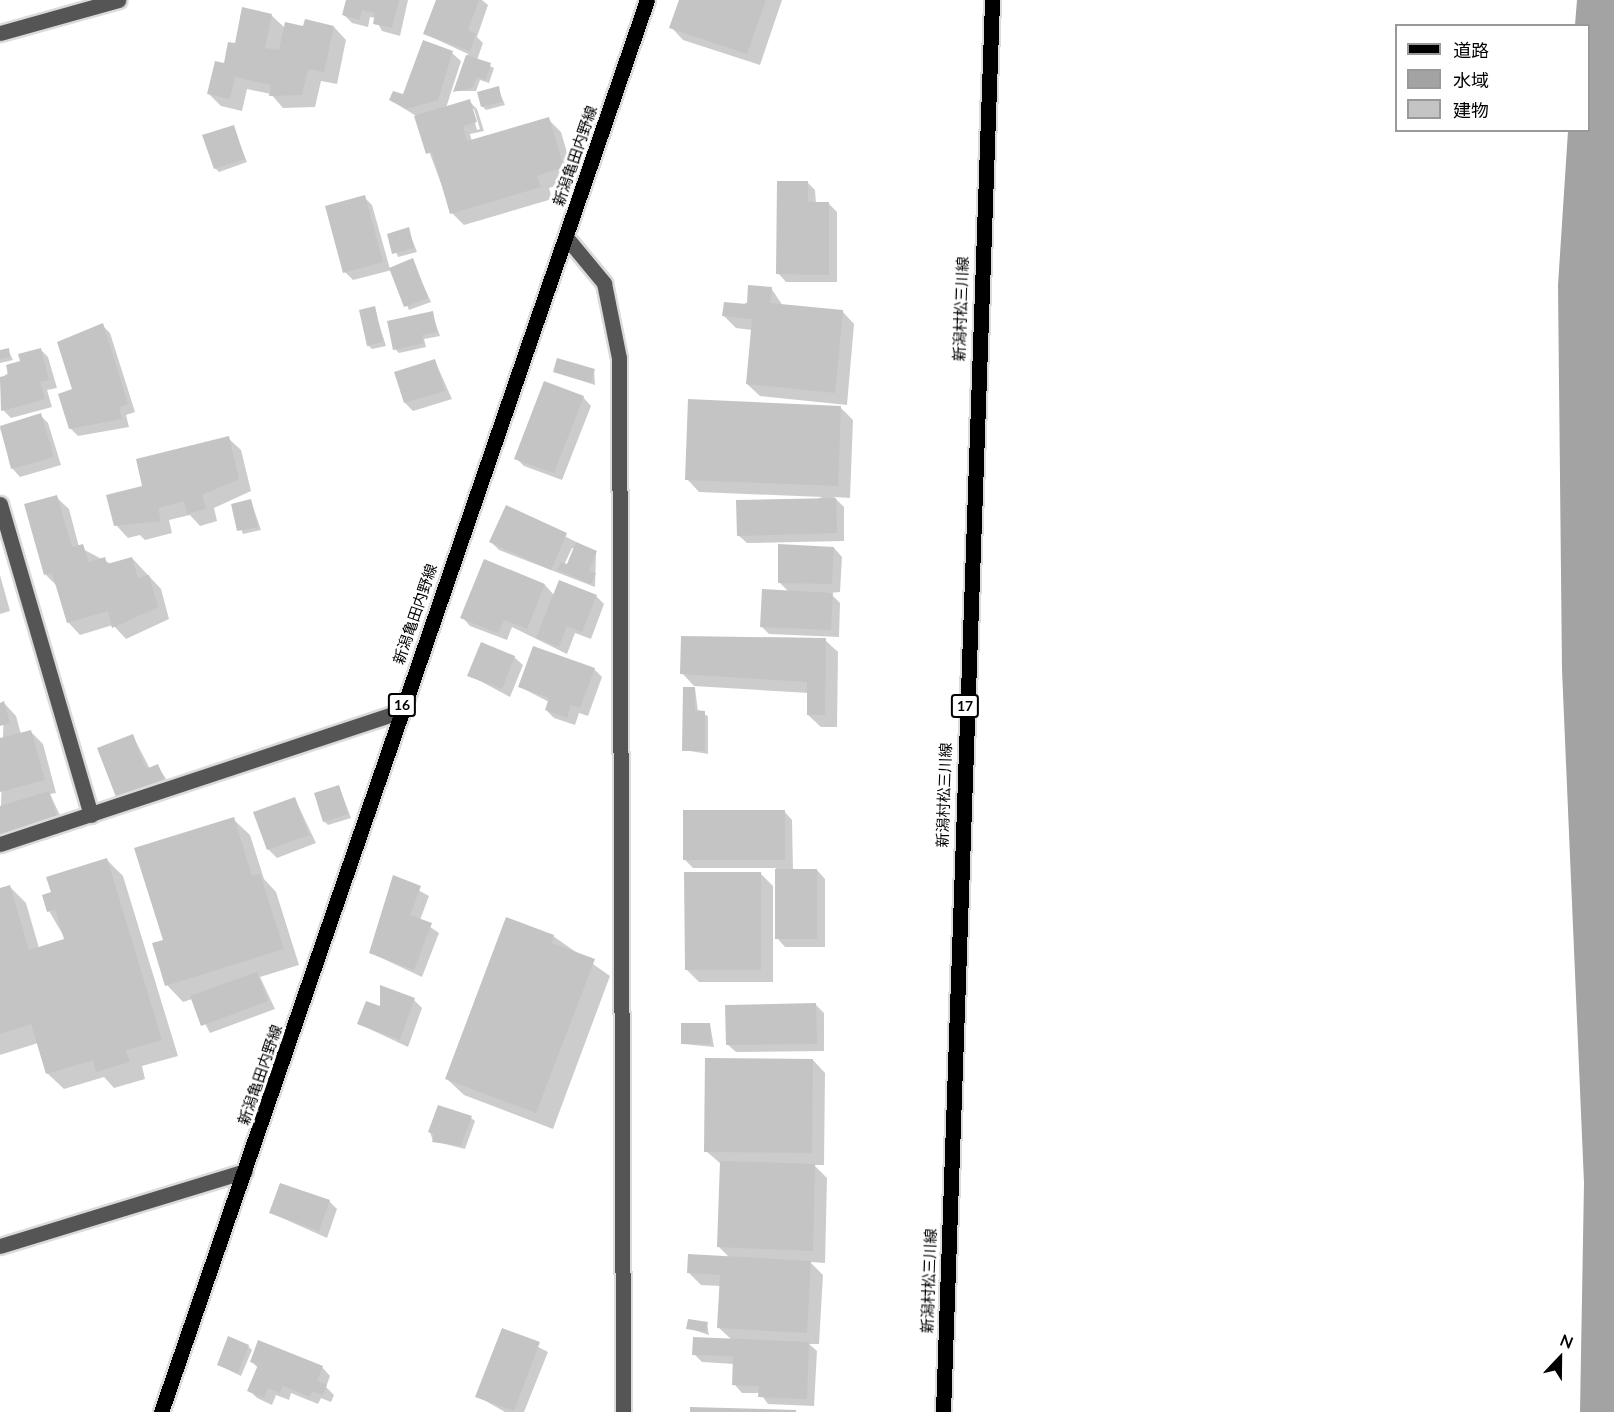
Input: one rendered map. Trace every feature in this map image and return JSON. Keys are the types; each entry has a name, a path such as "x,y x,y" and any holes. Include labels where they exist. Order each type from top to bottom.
{"main road":[{"name":"新潟亀田内野線","path":"161,1412 400,712 647,0"},
{"name":"新潟村松三川線","path":"943,1412 992,0"}],"street":[{"path":"0,33 118,0"},
{"path":"566,237 604,283 619,358 623,1412"},
{"path":"0,504 91,815"},
{"path":"0,844 400,712"},
{"path":"0,1246 245,1171"}],"water":[{"path":"1577,0 1614,0 1614,1412 1580,1412 1584,1183 1562,670 1558,285 1568,132 1590,132 1590,24 1575,24"}],"building":[{"path":"346,0 399,0 392,28 373,24 375,13 362,10 360,20 342,15"},
{"path":"436,0 479,0 468,30 476,34 470,51 423,34"},
{"path":"679,0 766,0 747,54 669,28"},
{"path":"242,7 272,14 265,48 279,50 285,22 303,26 305,19 334,26 324,72 308,69 302,95 269,96 271,85 235,77 230,99 207,94 215,61 224,63 228,42 235,43"},
{"path":"423,40 453,51 438,100 406,109 389,100 393,91 403,94"},
{"path":"466,55 491,63 486,80 477,77 472,88 453,92"},
{"path":"499,86 502,102 481,107 477,92"},
{"path":"470,99 477,122 463,126 467,141 549,117 564,167 537,176 541,187 450,214 432,152 426,154 414,116"},
{"path":"234,125 245,159 214,169 202,135"},
{"path":"777,181 808,181 808,202 829,202 829,275 776,274"},
{"path":"365,195 383,262 343,273 325,206"},
{"path":"409,227 414,248 392,254 387,234"},
{"path":"413,258 428,298 404,307 389,268"},
{"path":"748,285 772,287 770,303 843,310 835,393 746,384 752,319 722,316 724,302 747,304"},
{"path":"375,306 383,342 367,346 359,310"},
{"path":"433,311 437,332 422,335 424,343 393,350 387,321"},
{"path":"103,323 128,404 119,407 122,419 69,429 58,394 72,389 57,342"},
{"path":"9,348 10,357 0,359 0,350"},
{"path":"41,348 49,380 40,382 45,399 1,411 0,377 8,375 6,365 20,361 18,354"},
{"path":"557,358 595,369 591,383 553,372"},
{"path":"435,359 445,391 404,403 394,372"},
{"path":"544,381 584,396 554,473 514,459"},
{"path":"688,399 841,406 838,486 685,480"},
{"path":"41,413 54,457 11,469 0,426"},
{"path":"229,436 239,479 202,495 206,509 187,514 184,501 158,508 161,521 114,526 106,495 142,486 136,459"},
{"path":"57,495 72,547 83,544 89,562 105,557 107,564 132,557 138,578 149,575 158,607 112,628 108,611 67,623 52,573 44,575 24,504"},
{"path":"836,498 837,533 737,536 736,500"},
{"path":"251,499 258,527 237,531 231,504"},
{"path":"506,505 567,533 551,570 489,542"},
{"path":"576,542 597,551 589,571 596,573 591,584 557,570 561,562 567,564"},
{"path":"778,544 834,547 832,584 778,583"},
{"path":"484,559 545,584 527,629 504,620 498,633 460,618"},
{"path":"559,580 597,595 582,632 567,626 559,647 536,638"},
{"path":"762,589 833,593 831,630 760,627"},
{"path":"681,636 826,638 825,715 807,715 807,682 680,674"},
{"path":"481,642 515,656 502,689 467,676"},
{"path":"533,646 595,668 580,708 571,705 567,718 545,710 549,698 518,687"},
{"path":"683,687 695,687 695,710 705,711 705,751 682,751"},
{"path":"4,701 10,723 0,726 0,703"},
{"path":"31,730 45,780 0,792 0,738"},
{"path":"133,734 146,769 158,764 164,779 116,797 97,748"},
{"path":"339,785 348,814 323,822 314,793"},
{"path":"49,791 57,816 0,834 0,806"},
{"path":"295,797 309,835 267,850 253,812"},
{"path":"683,810 785,810 785,860 683,860"},
{"path":"234,817 252,876 260,874 284,949 165,986 152,943 163,940 134,848"},
{"path":"107,858 162,1040 126,1050 130,1062 96,1072 93,1060 46,1074 31,1024 0,1034 0,888 10,885 29,950 64,939 55,910 47,912 42,895 51,892 46,877"},
{"path":"775,869 817,869 817,939 775,939"},
{"path":"684,872 761,872 761,970 685,970"},
{"path":"393,875 421,886 410,915 432,923 414,970 369,953"},
{"path":"506,917 554,935 552,943 595,959 536,1113 445,1079"},
{"path":"257,972 268,1001 201,1026 190,996"},
{"path":"380,985 415,998 400,1040 357,1024 366,1001 380,1006"},
{"path":"816,1003 817,1044 726,1045 725,1005"},
{"path":"681,1023 710,1023 711,1044 681,1044"},
{"path":"705,1058 813,1059 812,1153 704,1152"},
{"path":"438,1105 472,1116 461,1146 432,1142 434,1134 428,1132"},
{"path":"720,1161 815,1164 813,1251 717,1247"},
{"path":"280,1183 330,1200 319,1231 269,1213"},
{"path":"688,1254 811,1261 807,1333 717,1328 720,1275 687,1273"},
{"path":"688,1319 708,1322 706,1332 686,1329"},
{"path":"502,1328 540,1342 514,1411 475,1397"},
{"path":"228,1336 249,1345 238,1373 217,1365"},
{"path":"693,1337 809,1342 807,1399 758,1397 759,1386 732,1385 733,1356 692,1355"},
{"path":"258,1340 323,1366 317,1381 327,1385 323,1395 312,1391 310,1397 283,1386 280,1393 268,1388 264,1398 247,1391 258,1365 250,1362"},
{"path":"690,1407 796,1410 796,1412 690,1412"}]}
